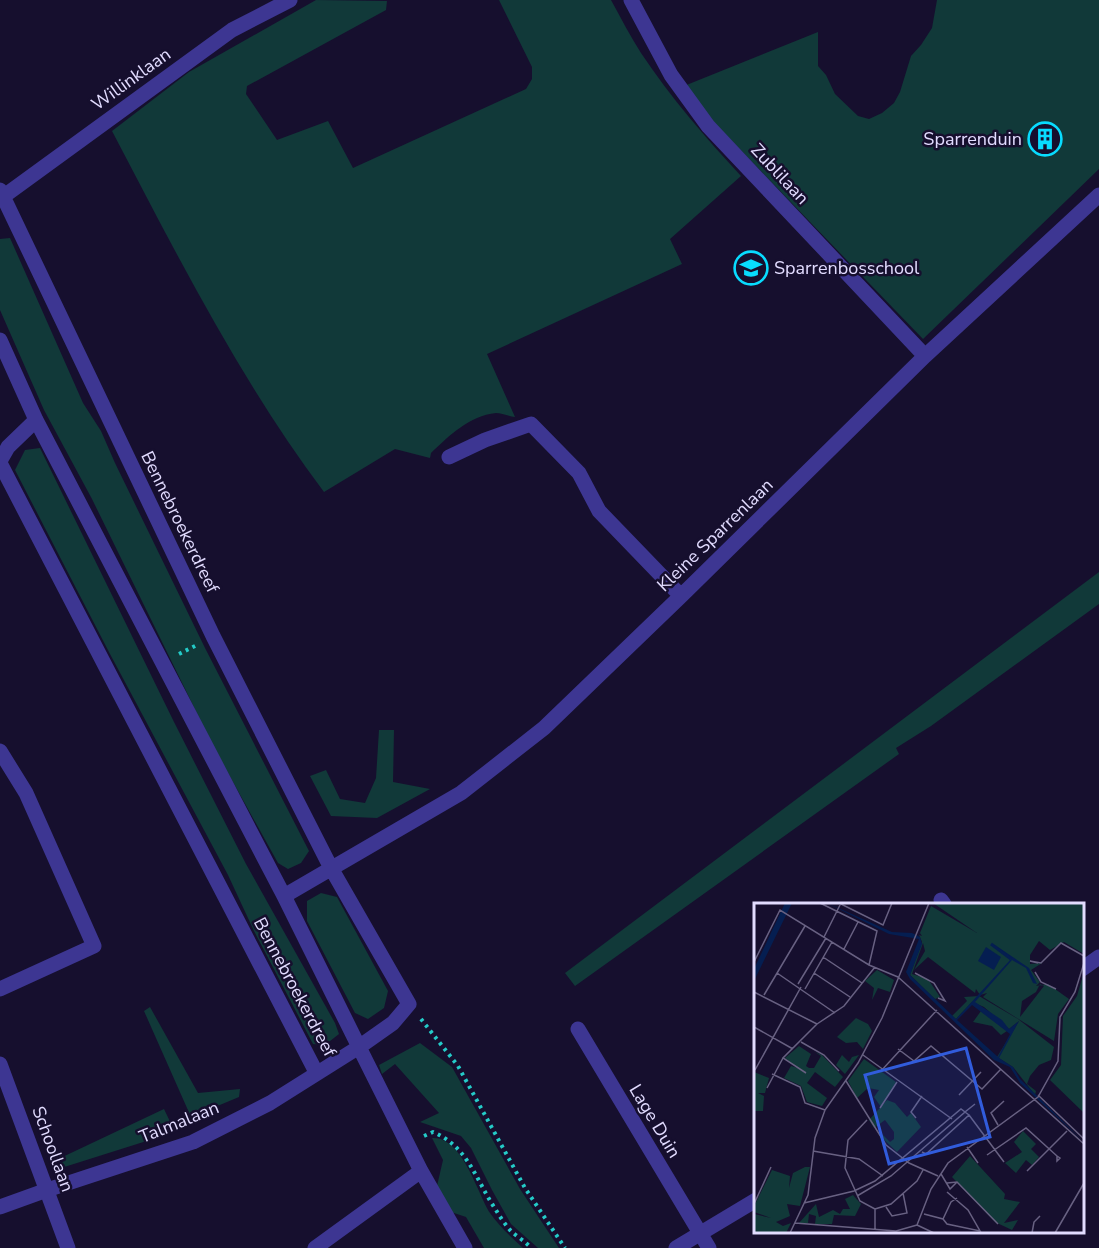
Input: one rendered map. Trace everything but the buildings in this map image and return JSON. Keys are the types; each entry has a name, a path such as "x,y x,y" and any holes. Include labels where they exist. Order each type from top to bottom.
{"street":[{"name":"Willinklaan","path":"1,195 232,30 290,0"},
{"name":"Zublilaan","path":"631,0 671,75 708,126 925,356"},
{"name":"Bennebroekerdreef","path":"1,195 213,636 332,868 409,1004 393,1023 359,1047 316,1072 0,462 8,447 36,420"},
{"name":"Kleine Sparrenlaan","path":"332,868 461,793 544,728 925,356 1099,195"},
{"name":"Bennebroekerdreef","path":"0,340 36,420 284,896 424,1176 465,1248"},
{"path":"449,457 485,440 531,424 579,473 599,511 681,596"},
{"path":"0,751 26,793 94,946 0,989"},
{"name":"Bennebroekerdreef","path":"284,896 332,868"},
{"path":"1084,968 1099,957"},
{"name":"Lage Duin","path":"578,1029 709,1248"},
{"name":"Schoollaan","path":"0,1064 68,1248"},
{"name":"Talmalaan","path":"0,1207 193,1142 270,1102 316,1072"},
{"path":"315,1248 424,1176"},
{"path":"676,1248 754,1201"}],"path":[{"path":"409,1004 458,1066 525,1188 565,1248"},
{"path":"407,1143 434,1132 448,1138 467,1159 487,1196 510,1229 531,1248"}],"green space":[{"path":"316,0 387,1 386,10 247,86 246,94 277,140 328,121 353,168 526,89 532,79 532,67 499,0 611,0 652,70 701,132 741,176 670,239 682,264 487,354 515,417 496,413 477,418 453,433 431,453 430,458 395,449 324,492 237,362 185,270 112,131 189,72"},
{"path":"937,0 1099,0 1099,169 923,339 697,105 684,86 818,32 818,66 826,75 835,94 858,116 869,119 882,113 894,103 900,92 911,56 932,28"},
{"path":"10,238 83,403 101,431 205,648 309,851 301,863 288,869 278,863 213,746 92,499 44,410 0,310 0,239"},
{"path":"40,448 246,864 335,1023 339,1034 325,1045 313,1044 254,931 228,875 15,470 25,450"},
{"path":"1099,572 1099,604 931,726 896,748 899,754 575,986 565,973"},
{"path":"379,730 394,730 393,782 430,789 377,818 331,816 310,776 326,770 340,799 365,803 376,778"},
{"path":"321,893 337,897 388,991 384,1008 368,1019 355,1013 307,921 307,901"},
{"path":"150,1007 198,1093 240,1089 239,1097 191,1117 144,1011"},
{"path":"420,1043 452,1067 520,1189 559,1248 538,1248 511,1224 471,1148 461,1136 420,1122 439,1113 395,1064 382,1074 379,1065"},
{"path":"164,1109 175,1132 58,1169 54,1161"},
{"path":"432,1138 443,1140 460,1155 490,1213 523,1248 484,1248 466,1217 451,1212 437,1186 443,1160"}],"place":[{"name":"Sparrenduin","path":"1045,139"},
{"name":"Sparrenbosschool","path":"751,268"}]}
